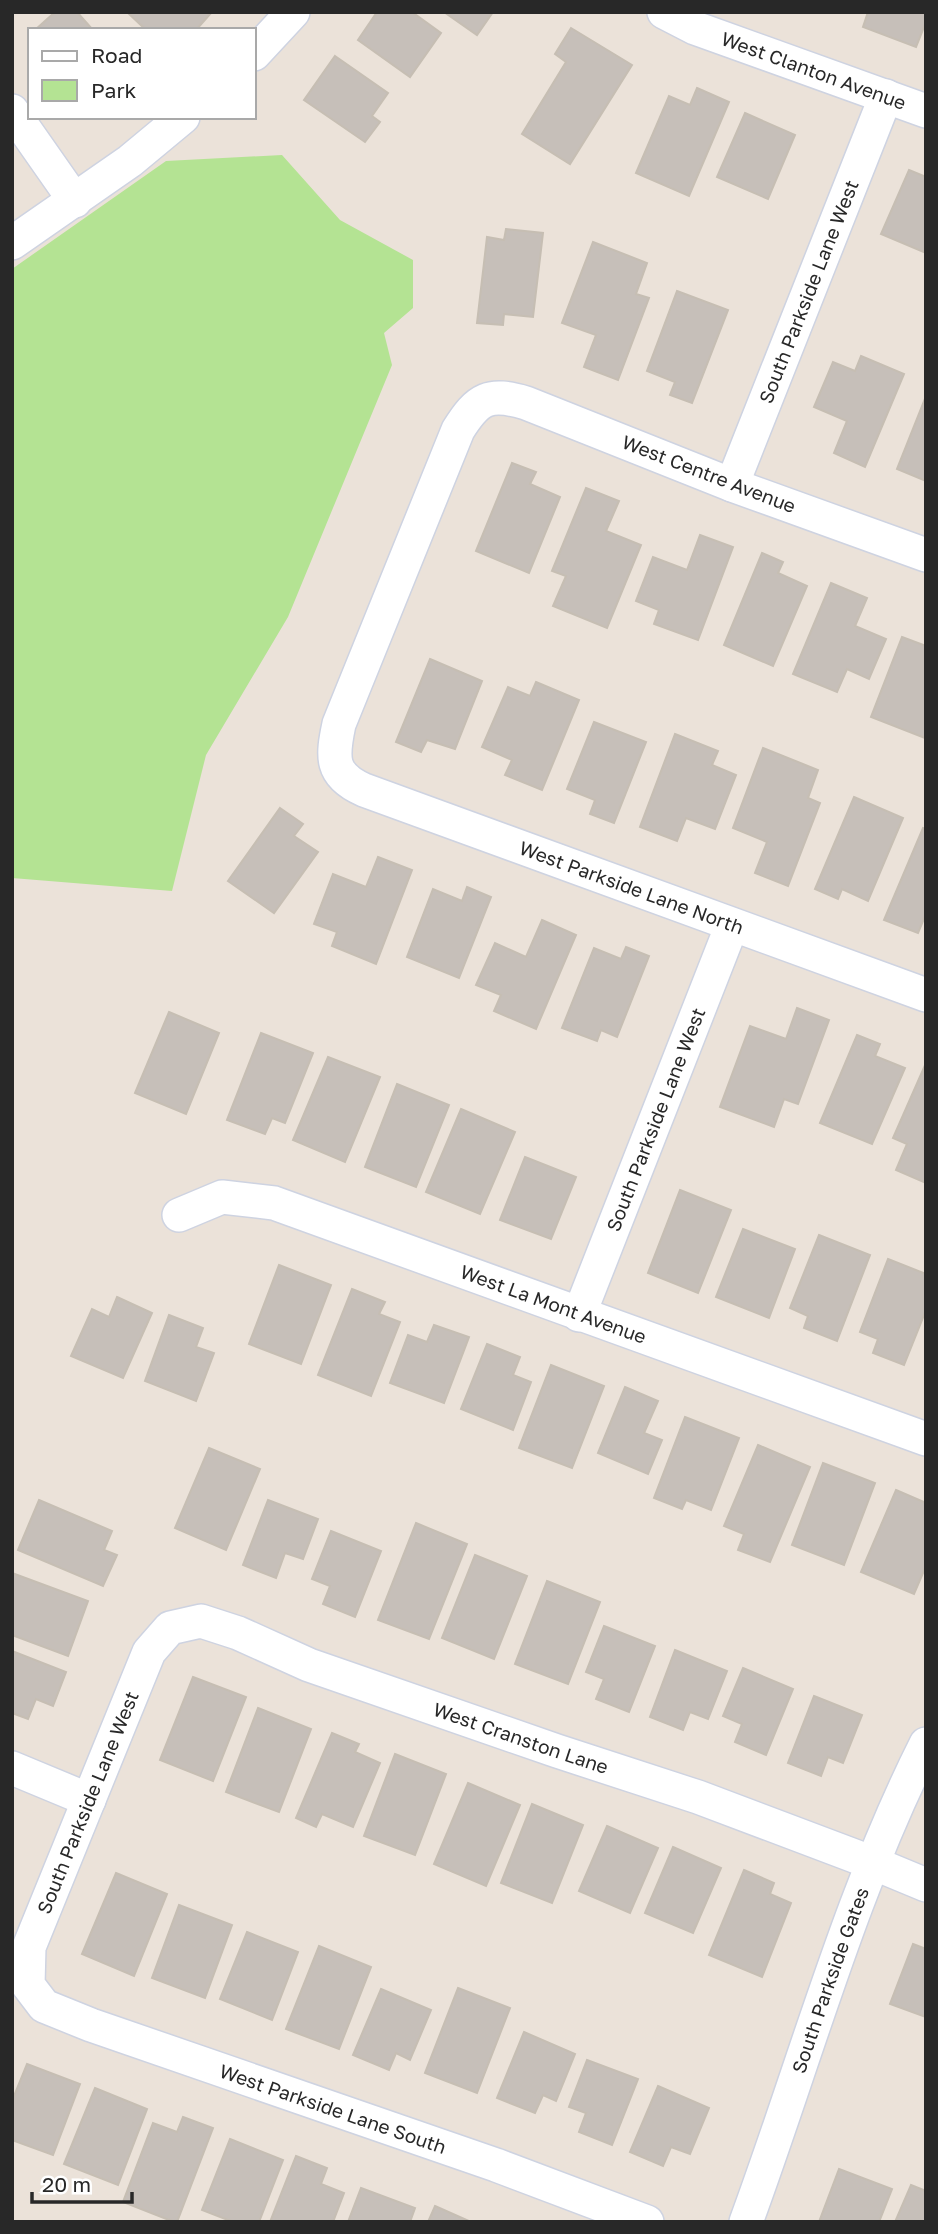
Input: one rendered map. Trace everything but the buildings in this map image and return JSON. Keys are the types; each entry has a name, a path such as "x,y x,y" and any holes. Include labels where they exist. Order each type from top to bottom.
{"street":[{"path":"256,52 293,12"},
{"name":"West Clanton Avenue","path":"664,12 695,28 926,111"},
{"name":"South Parkside Lane West","path":"732,485 886,96"},
{"path":"12,111 75,201"},
{"path":"12,243 130,161 181,119"},
{"name":"West Centre Avenue","path":"339,774 335,742 344,711 458,430 469,413 481,402 492,397 526,403 732,485 926,555"},
{"name":"West Parkside Lane North","path":"339,774 350,784 364,790 926,995"},
{"name":"South Parkside Lane West","path":"579,1315 733,925"},
{"name":"West La Mont Avenue","path":"179,1215 222,1197 274,1203 926,1439"},
{"name":"West Cranston Lane","path":"170,1628 201,1621 238,1633 309,1665 698,1797 926,1885"},
{"name":"South Parkside Lane West","path":"28,1985 29,1947 149,1652 170,1628"},
{"name":"South Parkside Gates","path":"746,2222 848,1926 926,1744"},
{"path":"12,1769 89,1800"},
{"name":"West Parkside Lane South","path":"28,1985 44,2006 91,2025 496,2165 648,2222"}],"green space":[{"path":"282,155 340,220 413,260 413,308 384,333 392,365 288,617 206,755 172,891 12,878 12,269 166,161"}]}
